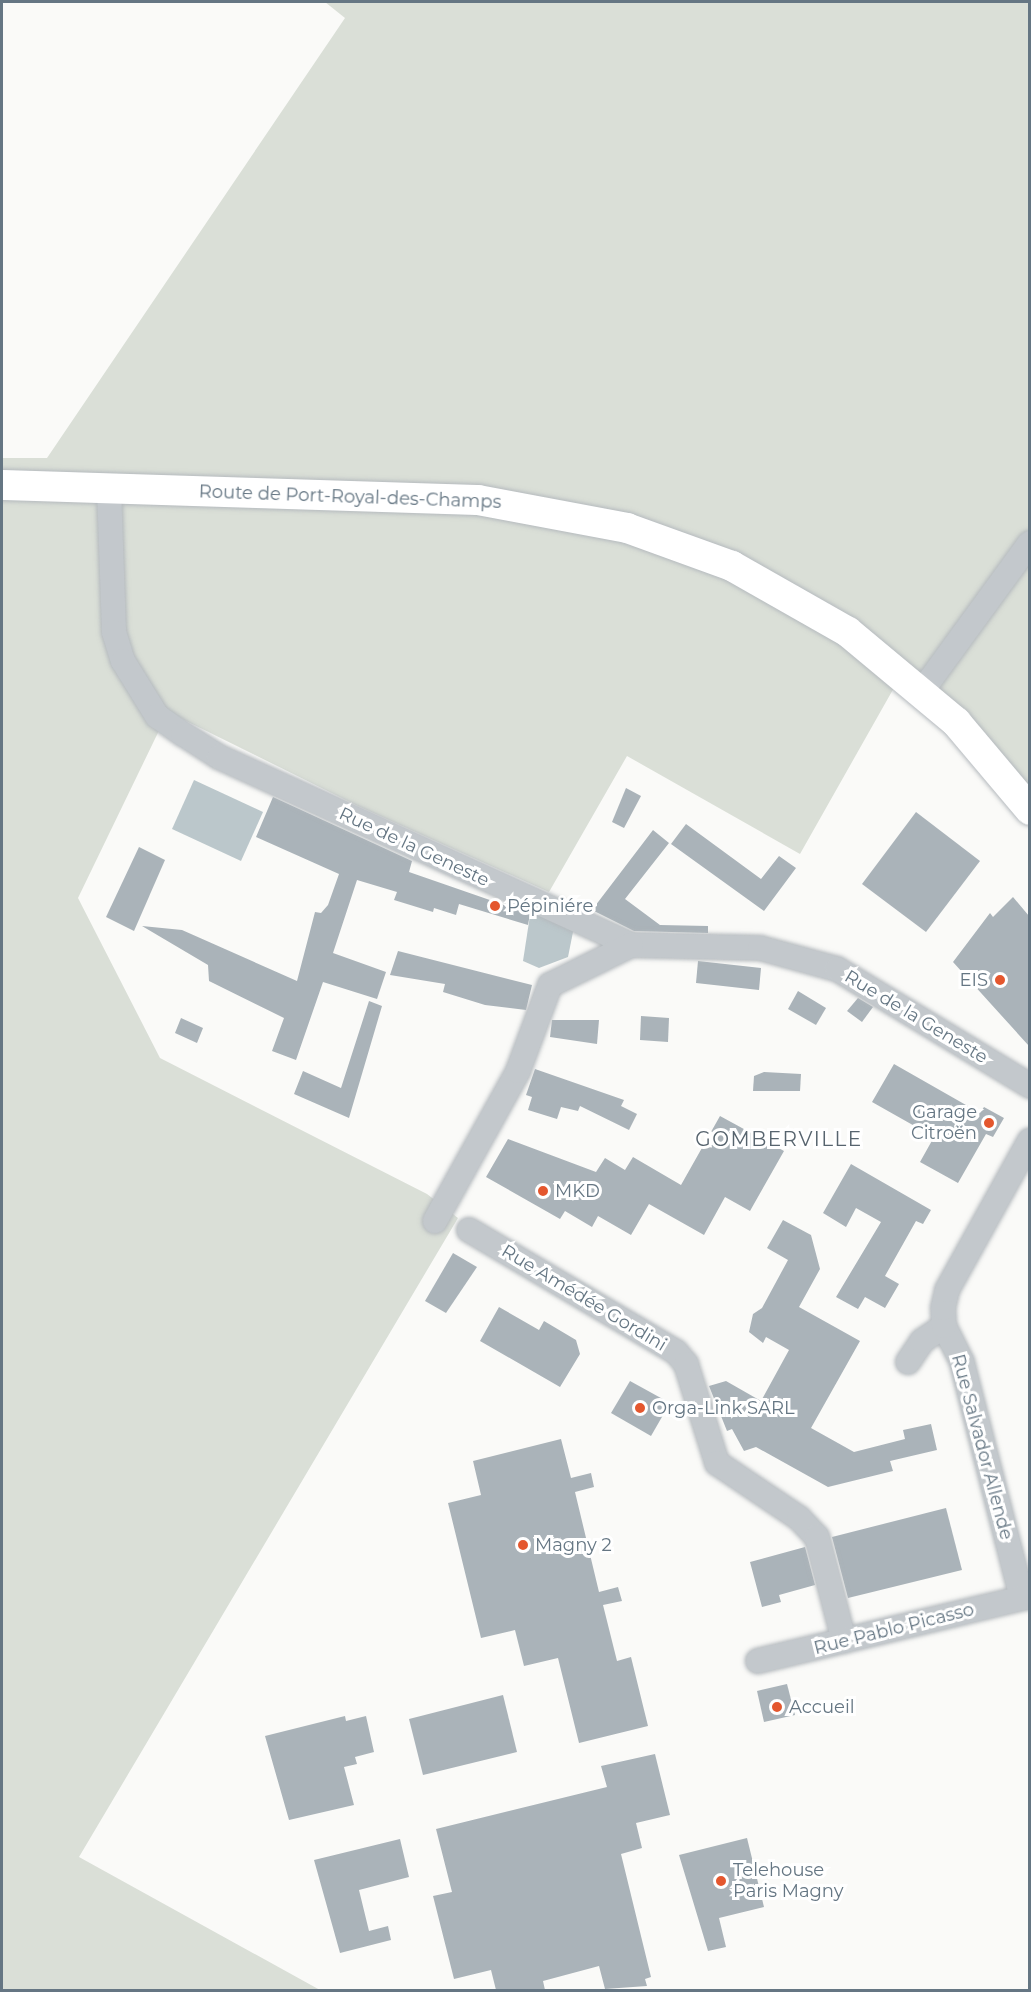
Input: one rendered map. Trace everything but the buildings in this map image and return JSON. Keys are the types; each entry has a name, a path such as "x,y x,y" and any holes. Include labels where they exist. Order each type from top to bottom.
{"main road":[{"name":"Route de Port-Royal-des-Champs","path":"2,486 417,496 576,515 686,547 773,587 848,632 922,691 982,750 1029,810"}],"street":[{"name":"Rue de la Geneste","path":"109,488 114,632 123,661 157,716 219,757 631,945 720,944 801,956 868,985 1029,1086"},
{"path":"922,691 946,662 1029,543"},
{"path":"579,967 596,928"},
{"path":"435,1221 518,1071 550,985 579,967 631,945"},
{"path":"908,1362 922,1341 944,1326 947,1290 1029,1140"},
{"name":"Rue Amédée Gordini","path":"469,1230 676,1352 686,1364 717,1463 799,1518 817,1537 844,1641"},
{"name":"Rue Salvador Allende","path":"944,1326 962,1362 1026,1597"},
{"name":"Rue Pablo Picasso","path":"758,1661 1026,1597"}],"shaded area":[{"path":"325,2 1029,2 1029,795 908,663 800,854 627,756 549,892 358,806 168,712 78,898 160,1058 427,1194 458,1218 79,1857 320,1990 2,1990 2,458 47,458 345,18"},
{"path":"194,780 263,812 241,861 172,829"},
{"path":"531,909 574,927 568,957 539,968 523,961"}],"place":[{"name":"Pépiniére","path":"495,906"},
{"name":"EIS","path":"1000,980"},
{"name":"Garage Citroën","path":"989,1123"},
{"name":"MKD","path":"543,1191"},
{"name":"Orga-Link SARL","path":"640,1408"},
{"name":"Magny 2","path":"523,1545"},
{"name":"Accueil","path":"777,1707"},
{"name":"Telehouse Paris Magny","path":"721,1881"}],"district":[{"name":"GOMBERVILLE","path":"779,1139"}]}
